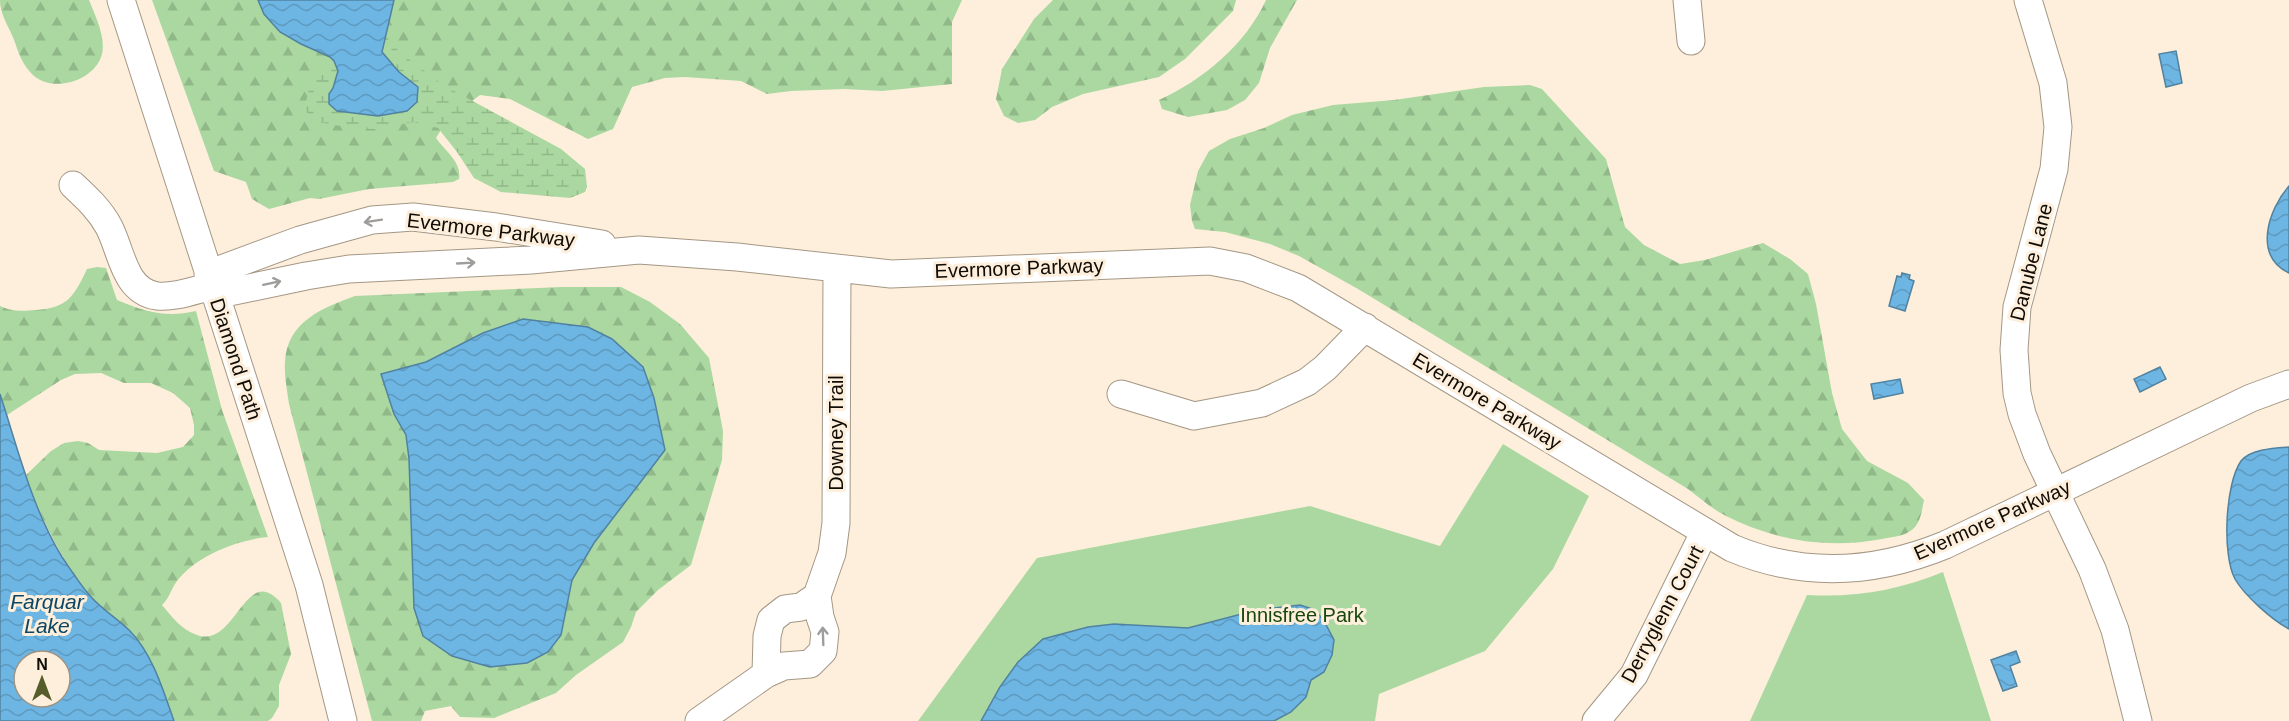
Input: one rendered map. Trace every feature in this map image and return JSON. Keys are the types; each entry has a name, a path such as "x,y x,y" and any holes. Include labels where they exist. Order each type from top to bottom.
{"street":[{"name":"Diamond Path","path":"121,0 309,585 344,721"},
{"path":"1687,0 1691,41"},
{"name":"Danube Lane","path":"2028,0 2053,83 2057,112 2057,142 2054,169 2014,328 2014,372 2022,414 2029,434 2092,569 2115,630 2138,721"},
{"path":"73,186 103,217 128,275 142,290 152,295 166,296 212,285"},
{"name":"Evermore Parkway","path":"212,285 300,240 372,220 413,217 496,227 639,250 737,257 891,274 1210,261 1246,268 1281,280 1365,327 1704,533 1748,555 1791,566 1836,570 1867,567 1915,557 2251,398 2289,384"},
{"name":"Evermore Parkway","path":"212,285 306,276 349,269 531,260 639,250"},
{"name":"Downey Trail","path":"817,596 832,553 836,523 837,268"},
{"path":"1121,394 1194,416 1262,403 1307,382 1325,368 1365,327"},
{"name":"Derryglenn Court","path":"1596,721 1634,675 1704,533"},
{"path":"699,721 766,674 784,666 810,664 823,651 825,632 817,596 801,607 785,609 771,621 767,636 766,674"}],"green space":[{"path":"0,0 89,0 103,40 102,54 98,64 81,78 70,82 48,83 38,79 30,72 21,58 2,14"},
{"path":"152,0 962,0 952,22 952,84 882,91 845,89 767,94 741,81 665,78 632,87 613,129 588,139 510,99 480,95 447,120 436,138 458,167 459,179 453,182 369,189 319,199 310,198 269,209 252,199 246,182 214,171"},
{"path":"1053,0 1236,0 1233,11 1185,59 1159,77 1083,94 1052,107 1035,120 1018,123 1004,116 996,99 1002,69 1034,19"},
{"path":"1266,0 1297,0 1270,48 1259,83 1245,100 1227,110 1188,117 1162,109 1159,100 1207,71 1235,46"},
{"path":"386,32 398,51 443,85 561,149 585,169 587,187 585,192 570,198 501,192 474,178 438,128 413,122 376,129 356,129 314,121 308,115 305,106 309,89 331,57"},
{"path":"1530,85 1542,89 1606,159 1625,227 1644,245 1680,264 1705,260 1763,243 1790,259 1808,274 1816,304 1832,393 1842,429 1867,461 1908,483 1924,500 1919,519 1913,529 1903,535 1882,539 1822,543 1783,537 1745,525 1711,507 1688,489 1358,289 1299,256 1270,244 1225,232 1195,229 1190,205 1198,171 1209,151 1230,139 1264,128 1292,115 1333,105 1394,100 1484,87"},
{"path":"106,268 117,300 156,313 175,314 196,311 222,410 268,537 231,546 195,564 177,581 162,605 187,630 197,635 210,636 222,630 249,598 258,592 269,593 281,603 291,654 279,685 279,706 268,721 174,721 145,650 129,630 91,597 70,569 45,523 32,491 26,475 51,451 64,443 78,441 88,443 99,450 157,453 183,447 194,435 190,408 173,393 151,383 124,383 101,373 75,374 61,380 7,415 0,394 0,306 22,311 56,307 74,293 87,269"},
{"path":"562,287 621,287 650,302 680,324 709,358 723,431 722,460 691,565 658,590 636,612 623,642 576,675 556,693 494,718 460,717 451,706 425,711 421,721 372,721 289,404 285,362 292,336 300,326 319,311 355,296"},
{"name":"Innisfree Park","path":"1503,444 1589,496 1553,569 1485,651 1379,694 1375,721 918,721 1037,558 1310,506 1440,546"},
{"path":"1943,572 1991,721 1750,721 1807,595 1860,594 1910,584"}],"water":[{"path":"258,0 394,0 382,52 399,72 418,87 417,102 407,111 378,116 337,111 329,104 329,94 338,71 334,61 280,32 264,14"},
{"path":"2176,51 2182,83 2166,87 2159,54"},
{"path":"2289,186 2289,273 2271,256 2268,232 2275,207"},
{"path":"1902,273 1910,275 1909,279 1914,281 1905,311 1889,306 1897,276 1901,277"},
{"path":"523,319 588,327 612,339 643,367 654,398 665,450 594,543 572,580 561,635 548,652 527,663 490,667 452,656 423,636 414,608 409,459 406,435 394,414 381,374 426,362 483,333"},
{"path":"2160,367 2166,379 2140,392 2134,379"},
{"path":"1900,379 1903,393 1874,399 1871,384"},
{"name":"Farquar Lake","path":"0,394 26,478 51,538 88,593 138,640 156,673 174,721 0,721"},
{"path":"2289,447 2289,629 2259,607 2235,579 2228,554 2227,520 2231,486 2241,461 2256,452"},
{"path":"1300,605 1315,610 1324,621 1334,640 1332,655 1324,672 1311,680 1306,697 1291,712 1274,721 981,721 1000,687 1018,662 1043,639 1088,627 1114,624 1188,628 1257,610"},
{"path":"2016,651 2020,662 2010,666 2017,686 2003,691 1991,660"}]}
